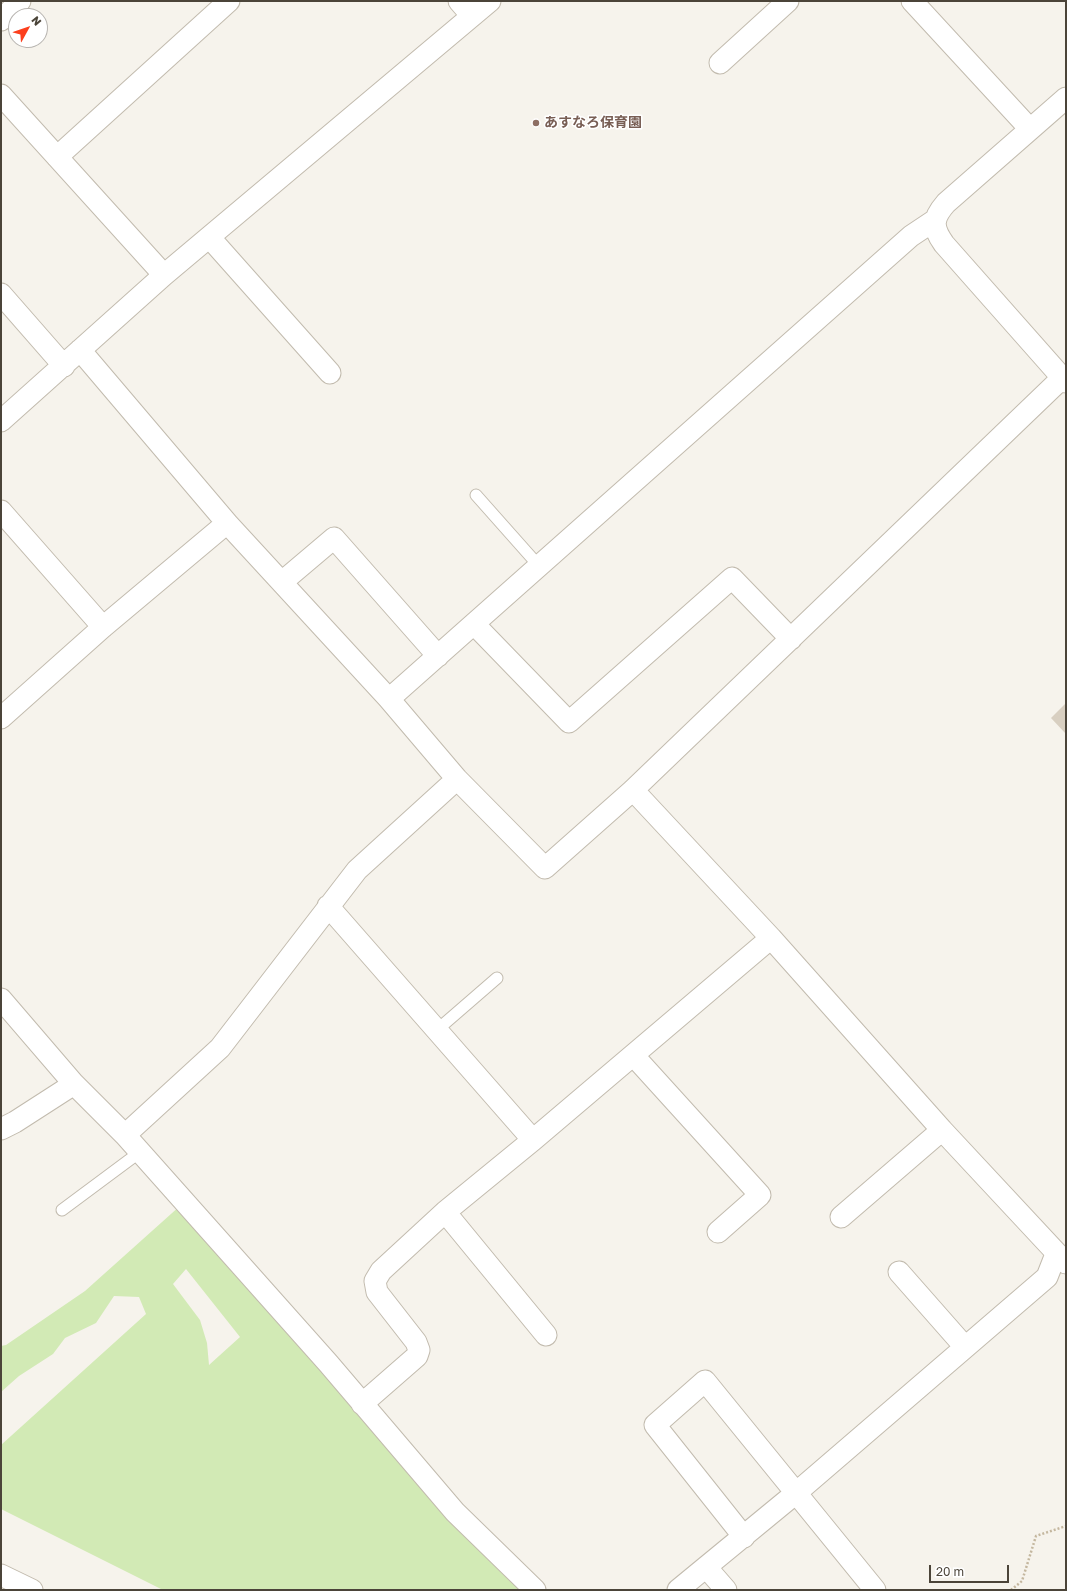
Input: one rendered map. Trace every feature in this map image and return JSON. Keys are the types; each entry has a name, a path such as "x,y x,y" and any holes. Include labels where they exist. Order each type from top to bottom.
{"street":[{"path":"1,20 20,1"},
{"path":"57,157 229,1"},
{"path":"1,421 164,275 210,238 466,9 490,1"},
{"path":"720,63 788,1"},
{"path":"912,1 1030,129"},
{"path":"1,96 164,275"},
{"path":"389,699 911,236 935,220 946,203 1066,98"},
{"path":"80,350 227,523 389,699 457,779 545,868 633,790 1065,378 944,244 936,233 935,220"},
{"path":"210,238 330,373"},
{"path":"1,294 64,366"},
{"path":"1,511 103,627"},
{"path":"1,718 103,627 227,523"},
{"path":"282,582 334,538 438,656"},
{"path":"474,624 569,722 732,578 790,639"},
{"path":"125,1135 220,1048 328,906 358,870 457,779"},
{"path":"633,790 771,938 942,1130 1061,1258 1047,1277 796,1493 678,1590"},
{"path":"328,906 533,1140"},
{"path":"362,1404 417,1356 419,1350 416,1342 377,1292 375,1281 380,1271 445,1212 533,1140 771,938"},
{"path":"1,999 74,1084 125,1135 455,1512 535,1590"},
{"path":"633,1055 760,1195 718,1232"},
{"path":"1,1129 15,1122 74,1084"},
{"path":"841,1217 942,1130"},
{"path":"445,1212 546,1335"},
{"path":"899,1272 965,1347"},
{"path":"744,1537 655,1425 705,1381 875,1590"},
{"path":"706,1567 726,1590"},
{"path":"1,1575 32,1590"}],"lane":[{"path":"476,495 539,566"},
{"path":"437,1030 497,978"},
{"path":"62,1210 140,1152"}],"path":[{"path":"1011,1590 1022,1581 1036,1536 1066,1526"}],"green space":[{"path":"181,1205 524,1590 163,1590 1,1509 1,1445 146,1314 139,1297 114,1296 96,1323 65,1338 53,1354 19,1376 1,1392 1,1346 6,1345 85,1291","holes":["186,1269 240,1337 209,1365 207,1343 200,1320 173,1284"]}],"building":[{"path":"1066,703 1066,734 1051,718"}],"place":[{"name":"あすなろ保育園","path":"536,123"}]}
